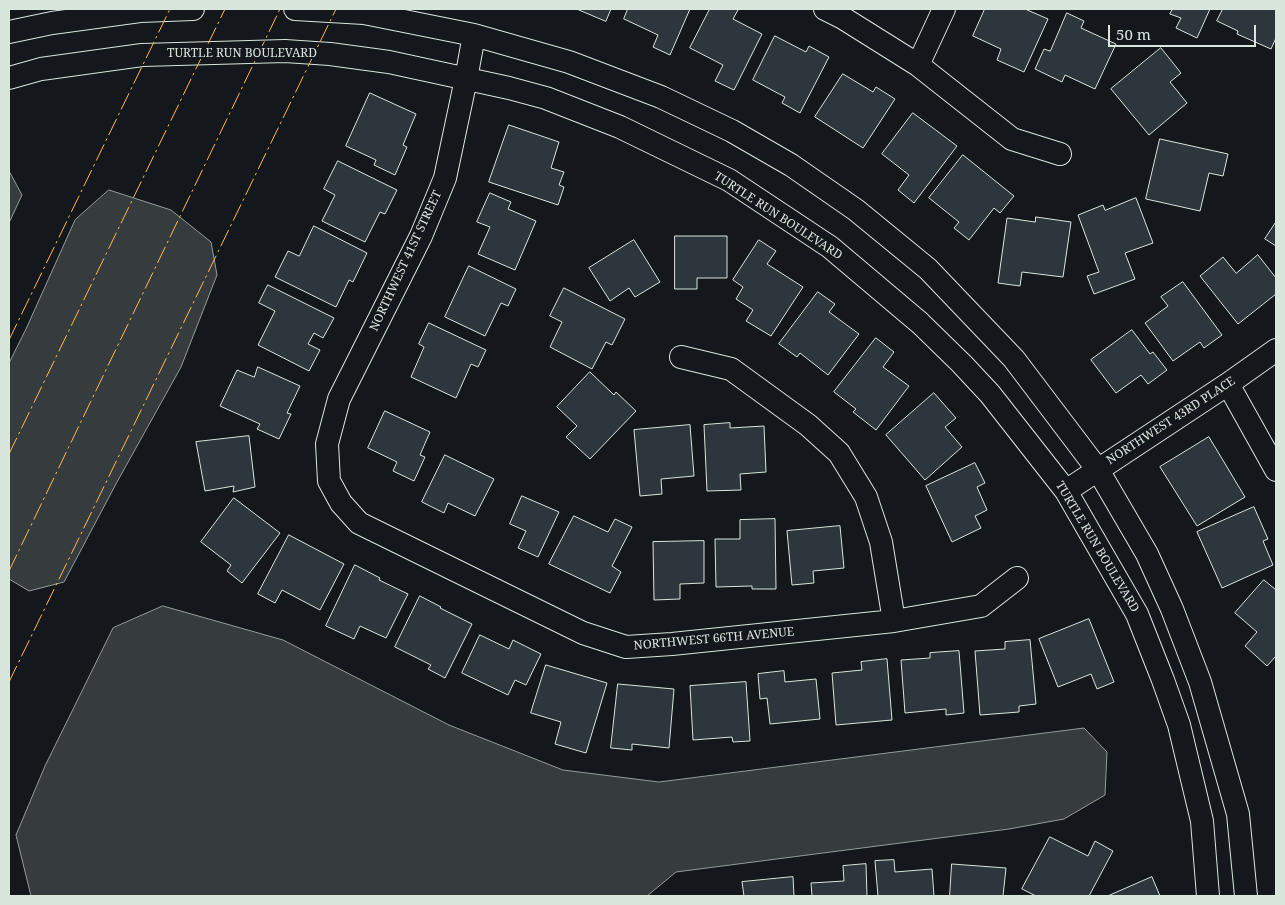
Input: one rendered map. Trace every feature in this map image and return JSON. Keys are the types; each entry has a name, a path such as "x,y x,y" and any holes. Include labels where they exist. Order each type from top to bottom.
{"street":[{"path":"9,32 140,11 193,9"},
{"path":"295,9 364,13 474,35 568,62 661,97 732,130 791,165 856,210 928,269 1014,359 1098,470 1147,554 1172,609 1200,682 1238,814 1246,896"},
{"path":"825,9 843,18 918,65 1012,139 1060,154"},
{"path":"918,65 944,9"},
{"name":"NORTHWEST 41ST STREET","path":"329,481 327,444 339,399 421,236 445,178 474,35"},
{"name":"TURTLE RUN BOULEVARD","path":"9,78 41,69 142,55 285,51 330,54 389,62 546,98 620,127 728,180 830,247 920,323 962,364 990,394 1066,491 1137,614 1170,698 1179,725 1202,821 1208,896"},
{"name":"NORTHWEST 43RD PLACE","path":"1066,491 1276,350"},
{"path":"681,357 731,369 808,425 839,453 866,497 881,542 894,621"},
{"path":"1228,384 1276,470"},
{"name":"NORTHWEST 66TH AVENUE","path":"329,481 341,503 359,523 583,633 626,647 894,621 981,606 1017,578"}],"shaded area":[{"path":"9,171 22,195 9,223"},
{"path":"109,190 171,210 211,242 217,275 181,367 64,582 29,591 9,579 9,363 75,220"},
{"path":"163,606 283,640 449,725 563,770 659,782 1084,728 1107,752 1105,795 1064,819 1009,829 676,872 647,896 31,896 16,835 45,766 113,628"}],"building":[{"path":"577,9 611,9 606,21"},
{"path":"628,9 690,9 670,55 653,47 658,35 624,19"},
{"path":"710,9 736,9 738,10 733,19 762,34 734,90 715,81 723,65 690,48"},
{"path":"985,9 1025,9 1048,19 1024,72 997,60 1001,49 973,36"},
{"path":"1173,9 1210,9 1197,38 1176,28 1181,18 1170,14"},
{"path":"1223,9 1276,9 1276,38 1271,49 1237,34 1238,31 1217,21"},
{"path":"1067,13 1084,21 1081,28 1116,44 1095,89 1065,75 1062,82 1035,69 1044,49 1050,51"},
{"path":"775,36 806,52 809,46 829,57 800,113 782,103 785,97 753,80"},
{"path":"1161,48 1181,73 1170,82 1187,103 1149,135 1111,89"},
{"path":"843,74 873,92 876,87 895,99 863,148 815,117"},
{"path":"370,93 416,114 403,145 407,147 395,175 374,165 376,160 346,146"},
{"path":"913,113 957,146 914,203 898,190 909,175 882,154"},
{"path":"509,125 559,142 551,168 564,172 559,185 564,187 558,205 489,182"},
{"path":"1160,139 1228,154 1223,176 1209,173 1200,211 1146,199"},
{"path":"963,155 1014,196 1000,213 994,208 969,240 954,228 959,222 929,198"},
{"path":"338,161 397,190 385,214 380,212 365,242 322,221 335,195 324,189"},
{"path":"490,193 511,202 508,209 536,221 515,270 478,254 490,227 477,222"},
{"path":"1136,198 1153,243 1125,253 1135,279 1094,294 1087,276 1099,272 1078,215 1103,205 1105,210"},
{"path":"1036,217 1071,222 1063,277 1022,272 1020,286 998,283 1007,218 1035,222"},
{"path":"1276,222 1276,246 1265,239"},
{"path":"314,226 367,253 353,282 349,280 336,307 275,277 288,251 299,256"},
{"path":"675,236 727,236 727,278 697,278 697,289 675,289"},
{"path":"634,240 660,282 635,297 629,288 610,301 589,268"},
{"path":"759,240 776,251 767,264 803,287 771,336 746,321 753,310 736,299 743,287 733,280"},
{"path":"1258,255 1276,278 1276,294 1238,324 1200,276 1223,257 1236,273"},
{"path":"469,266 516,289 508,306 501,303 485,336 445,317"},
{"path":"1183,282 1222,335 1204,348 1200,342 1173,361 1145,323 1168,306 1161,297"},
{"path":"268,285 334,318 323,338 314,333 308,344 320,350 309,371 258,345 275,311 259,303"},
{"path":"564,288 625,319 612,345 606,342 592,369 550,347 562,322 550,316"},
{"path":"818,292 835,304 829,312 859,334 828,375 800,353 797,357 779,344"},
{"path":"429,323 486,350 478,367 471,364 456,398 411,377 424,347 419,344"},
{"path":"1132,330 1150,354 1153,352 1167,370 1148,384 1141,375 1116,393 1091,360"},
{"path":"876,338 894,352 883,367 909,386 876,430 853,412 856,409 834,392"},
{"path":"258,367 300,386 287,413 291,414 279,439 257,429 260,424 220,406 237,370 254,377"},
{"path":"590,372 614,395 616,392 636,411 590,459 566,437 577,426 557,407"},
{"path":"934,393 956,418 945,427 962,447 925,480 886,435"},
{"path":"385,411 430,432 420,455 425,457 414,481 393,471 397,462 368,448"},
{"path":"730,423 730,428 764,426 766,472 740,474 741,490 707,491 704,425"},
{"path":"690,425 694,476 661,479 662,494 640,496 634,430"},
{"path":"249,436 255,487 233,492 234,486 205,491 196,442"},
{"path":"1209,437 1245,497 1197,526 1160,467"},
{"path":"445,455 494,479 475,516 448,503 444,513 422,502"},
{"path":"975,463 985,483 977,487 987,510 975,516 981,528 952,542 926,486"},
{"path":"522,496 559,512 538,557 518,548 526,531 510,524"},
{"path":"234,498 280,533 242,583 227,571 231,565 201,542"},
{"path":"1254,507 1268,539 1263,541 1273,565 1222,588 1197,532"},
{"path":"574,516 608,532 615,519 632,527 612,566 621,572 610,593 549,564"},
{"path":"775,519 776,589 752,589 752,586 716,587 715,539 740,539 740,520"},
{"path":"840,526 844,568 813,571 814,583 792,585 787,531"},
{"path":"289,535 344,564 320,610 282,590 275,603 258,594"},
{"path":"704,541 704,583 680,584 680,599 654,600 653,542"},
{"path":"355,565 380,578 379,580 408,594 386,638 360,626 354,639 326,626"},
{"path":"1264,580 1276,590 1276,656 1267,666 1245,646 1257,632 1235,613"},
{"path":"420,596 472,624 445,678 428,669 431,665 395,647"},
{"path":"1089,619 1114,682 1097,689 1091,674 1058,687 1039,639"},
{"path":"480,635 509,649 513,640 541,654 526,685 515,680 508,695 462,673"},
{"path":"1030,640 1036,704 1019,706 1019,712 980,715 975,651 1005,649 1005,642"},
{"path":"959,651 964,713 946,715 946,709 905,713 901,660 930,658 930,653"},
{"path":"887,659 892,720 836,725 832,673 862,670 861,662"},
{"path":"546,665 607,683 586,753 555,744 561,722 531,713"},
{"path":"784,671 785,682 816,679 820,719 770,724 767,698 760,699 758,674"},
{"path":"746,682 750,741 733,742 732,737 693,740 690,686"},
{"path":"618,684 674,689 669,748 632,744 632,750 611,748"},
{"path":"1050,837 1088,856 1095,841 1113,851 1089,896 1036,896 1022,889"},
{"path":"894,860 895,872 932,869 934,896 878,896 875,861"},
{"path":"866,864 867,896 812,896 811,883 844,881 843,866"},
{"path":"952,864 1006,868 1003,896 950,896"},
{"path":"793,877 794,896 744,896 742,882"},
{"path":"1152,877 1160,896 1108,896"}],"power":[{"path":"9,340 170,9"},
{"path":"9,454 225,9"},
{"path":"9,571 280,9"},
{"path":"9,682 336,9"}]}
